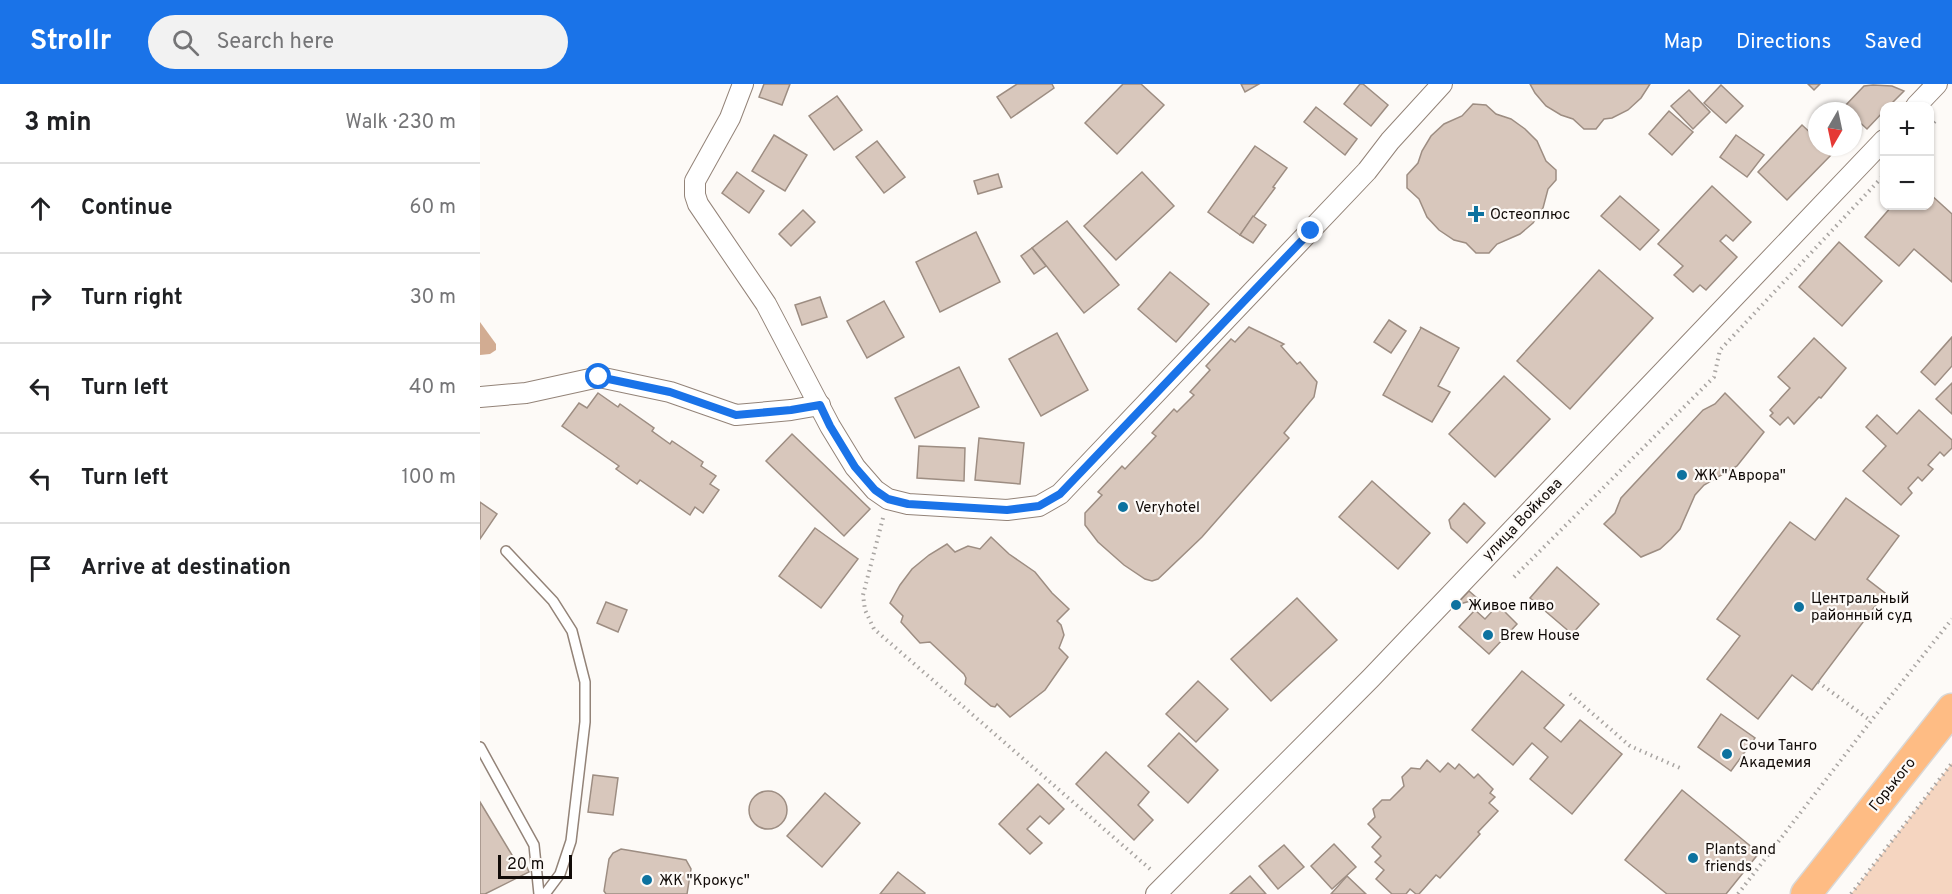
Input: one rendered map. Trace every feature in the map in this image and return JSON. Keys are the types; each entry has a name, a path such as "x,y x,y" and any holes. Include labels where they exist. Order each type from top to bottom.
{"main road":[{"name":"Горького","path":"1806,894 1952,709"}],"street":[{"path":"743,84 730,118 695,181 694,195 766,304 830,426 855,467 875,490 888,499 908,504 1007,510 1039,506 1060,494 1359,180 1390,141 1442,84"},
{"path":"1920,102 1937,84"},
{"name":"улица Войкова","path":"1161,889 1371,678 1880,144"},
{"path":"480,397 526,393 599,377 670,392 736,415 820,405"}],"lane":[{"path":"506,551 553,602 572,632 585,682 585,722 571,841 560,874 545,894"},
{"path":"480,747 534,845 539,894"}],"path":[{"path":"1514,577 1713,377 1720,350 1880,179"},
{"path":"888,499 863,595 865,610 874,629 1161,889"},
{"path":"1738,894 1952,620"},
{"path":"1818,682 1871,721"},
{"path":"1570,694 1630,746 1680,768"},
{"path":"1851,894 1952,763"}],"shaded area":[{"path":"480,322 496,344 496,350 490,354 480,355"},
{"path":"1952,763 1952,894 1851,894 1862,880"}],"building":[{"path":"764,84 790,84 782,105 759,97"},
{"path":"1017,84 1052,84 1054,88 1011,118 997,97"},
{"path":"1123,84 1141,84 1164,105 1117,154 1085,123"},
{"path":"1241,84 1259,84 1245,92"},
{"path":"1360,84 1363,84 1388,105 1371,126 1344,104"},
{"path":"1530,84 1650,84 1641,98 1628,110 1612,118 1604,119 1596,129 1584,129 1573,119 1546,106"},
{"path":"1808,84 1820,84 1814,90"},
{"path":"1721,85 1743,106 1726,123 1704,103"},
{"path":"1864,86 1892,86 1904,91 1893,102 1880,102 1880,115 1867,129 1862,124 1862,102 1849,102"},
{"path":"1689,90 1710,112 1693,129 1671,106"},
{"path":"837,96 862,130 834,150 809,116"},
{"path":"1473,104 1486,105 1496,114 1511,119 1525,129 1537,141 1546,161 1556,170 1556,180 1548,189 1543,208 1533,223 1520,234 1497,244 1489,253 1476,253 1466,243 1454,240 1439,230 1427,217 1419,199 1407,188 1407,175 1418,163 1431,136 1444,124 1462,116"},
{"path":"1316,107 1357,139 1345,155 1304,122"},
{"path":"1669,111 1693,132 1672,155 1649,134"},
{"path":"1802,125 1808,131 1808,156 1830,156 1787,200 1758,172"},
{"path":"774,135 807,155 785,191 752,171"},
{"path":"1736,135 1764,155 1747,177 1720,157"},
{"path":"877,141 905,177 884,193 856,157"},
{"path":"1255,146 1287,168 1240,235 1208,212"},
{"path":"737,172 764,191 749,213 722,193"},
{"path":"1142,172 1174,206 1116,260 1084,226"},
{"path":"998,174 1002,187 978,194 974,181"},
{"path":"1712,186 1751,222 1733,241 1726,235 1720,241 1737,257 1706,290 1700,285 1693,292 1674,275 1683,266 1658,244"},
{"path":"1620,196 1659,230 1640,250 1601,216"},
{"path":"1934,198 1952,214 1952,282 1914,249 1899,266 1865,237 1889,210 1934,210"},
{"path":"803,210 815,222 791,246 779,234"},
{"path":"1253,216 1266,225 1253,243 1240,235"},
{"path":"1067,221 1119,285 1084,313 1032,248"},
{"path":"976,232 1000,282 940,312 916,262"},
{"path":"1839,242 1882,281 1842,326 1799,287"},
{"path":"1032,248 1046,266 1034,274 1021,256"},
{"path":"1599,270 1653,318 1570,409 1517,361"},
{"path":"1170,272 1209,304 1176,342 1138,309"},
{"path":"820,297 827,317 802,325 795,305"},
{"path":"884,301 904,337 867,358 847,321"},
{"path":"1389,320 1406,331 1391,353 1374,342"},
{"path":"1249,327 1284,344 1281,346 1297,364 1300,362 1317,382 1314,397 1284,433 1289,438 1202,537 1158,579 1152,581 1145,579 1124,565 1098,542 1085,525 1085,513 1102,495 1098,492 1122,466 1125,469 1156,436 1152,433 1174,409 1177,412 1194,395 1190,392 1210,370 1206,366 1231,339 1235,342"},
{"path":"1420,327 1459,348 1438,386 1450,392 1432,422 1383,395"},
{"path":"1057,333 1088,390 1041,416 1009,359"},
{"path":"1952,337 1952,366 1935,385 1921,372"},
{"path":"1814,338 1846,368 1821,398 1819,397 1794,424 1788,417 1780,425 1770,416 1773,413 1770,410 1790,388 1778,377"},
{"path":"959,367 979,407 915,438 895,398"},
{"path":"1504,376 1550,419 1495,477 1449,434"},
{"path":"1952,383 1952,414 1936,399"},
{"path":"598,393 618,407 620,404 654,428 652,431 670,444 672,441 703,462 701,466 716,476 710,484 719,490 703,513 695,507 690,515 640,480 637,484 616,469 619,466 562,426 579,403 587,408"},
{"name":"ЖК \"Аврора\"","path":"1725,393 1764,432 1737,466 1704,485 1695,495 1680,529 1671,539 1660,549 1641,557 1604,524 1615,513 1621,498 1703,410 1715,404"},
{"path":"1919,410 1952,440 1952,448 1944,456 1940,452 1928,465 1933,469 1922,481 1918,477 1908,488 1912,493 1901,505 1863,471 1886,446 1866,427 1877,415 1897,434"},
{"path":"792,434 870,509 844,536 766,461"},
{"path":"979,438 1024,443 1020,484 975,480"},
{"path":"919,446 965,448 964,481 917,478"},
{"path":"1372,481 1430,533 1398,569 1339,517"},
{"path":"1846,498 1899,536 1867,579 1885,593 1812,690 1792,675 1758,719 1707,679 1740,636 1717,619 1790,522 1815,540"},
{"path":"480,502 497,514 480,539"},
{"path":"1464,503 1485,523 1467,543 1451,528 1449,520"},
{"path":"815,528 858,559 821,608 779,576"},
{"path":"991,537 1009,554 1035,572 1069,609 1057,621 1064,635 1059,648 1068,657 1045,690 1010,717 997,704 995,707 991,706 965,684 964,674 930,642 920,643 901,622 903,616 890,603 912,569 929,555 947,544 955,552 968,546 980,549"},
{"path":"1557,567 1599,604 1572,634 1530,598"},
{"path":"1469,591 1478,599 1456,605"},
{"path":"1297,598 1337,640 1271,701 1231,659"},
{"path":"606,602 627,610 618,632 597,623"},
{"path":"1498,605 1517,624 1489,654 1459,627 1475,610 1485,619"},
{"path":"1522,671 1564,705 1544,728 1561,742 1580,720 1622,754 1572,814 1530,779 1548,757 1532,743 1513,765 1472,730"},
{"path":"1198,681 1228,709 1196,742 1166,714"},
{"path":"1721,714 1755,738 1731,771 1698,747"},
{"path":"1179,733 1218,770 1188,803 1148,766"},
{"path":"1106,752 1149,792 1138,805 1153,820 1134,840 1076,784"},
{"path":"1427,760 1440,772 1448,763 1455,769 1459,764 1474,778 1478,774 1493,789 1490,793 1495,797 1489,803 1498,811 1440,878 1436,875 1419,894 1410,889 1406,894 1392,894 1376,879 1384,870 1375,862 1381,856 1372,847 1381,837 1368,824 1375,817 1373,809 1382,800 1390,800 1404,786 1402,777 1411,768 1420,769"},
{"path":"593,775 618,778 613,815 588,812"},
{"path":"1038,784 1064,809 1049,824 1040,816 1027,829 1042,843 1030,854 999,824"},
{"path":"1682,790 1759,853 1726,894 1667,894 1625,860"},
{"path":"768,791 782,796 787,810 782,824 768,829 754,824 749,810 754,796"},
{"path":"825,793 860,823 822,867 787,836"},
{"path":"480,802 515,860 522,857 529,872 485,894 480,894"},
{"path":"1334,844 1356,867 1332,889 1311,866"},
{"path":"1284,845 1304,867 1278,889 1259,866"},
{"name":"ЖК \"Крокус\"","path":"621,849 686,860 691,869 687,894 606,894 604,891 609,859 613,853"},
{"path":"898,872 925,893 880,894"},
{"path":"1250,876 1266,894 1230,894"},
{"path":"1347,876 1366,894 1331,894"}],"place":[{"name":"Остеоплюс","path":"1476,214"},
{"name":"ЖК \"Аврора\"","path":"1682,475"},
{"name":"Veryhotel","path":"1123,507"},
{"name":"Живое пиво","path":"1456,605"},
{"name":"Центральный районный суд","path":"1799,607"},
{"name":"Brew House","path":"1488,635"},
{"name":"Сочи Танго Академия","path":"1727,754"},
{"name":"Plants and friends","path":"1693,858"},
{"name":"ЖК \"Крокус\"","path":"647,880"}],"route":[{"path":"599,377 670,392 736,415 820,405 855,467 875,490 888,499 908,504 1007,510 1039,506 1060,494 1311,231"}]}
